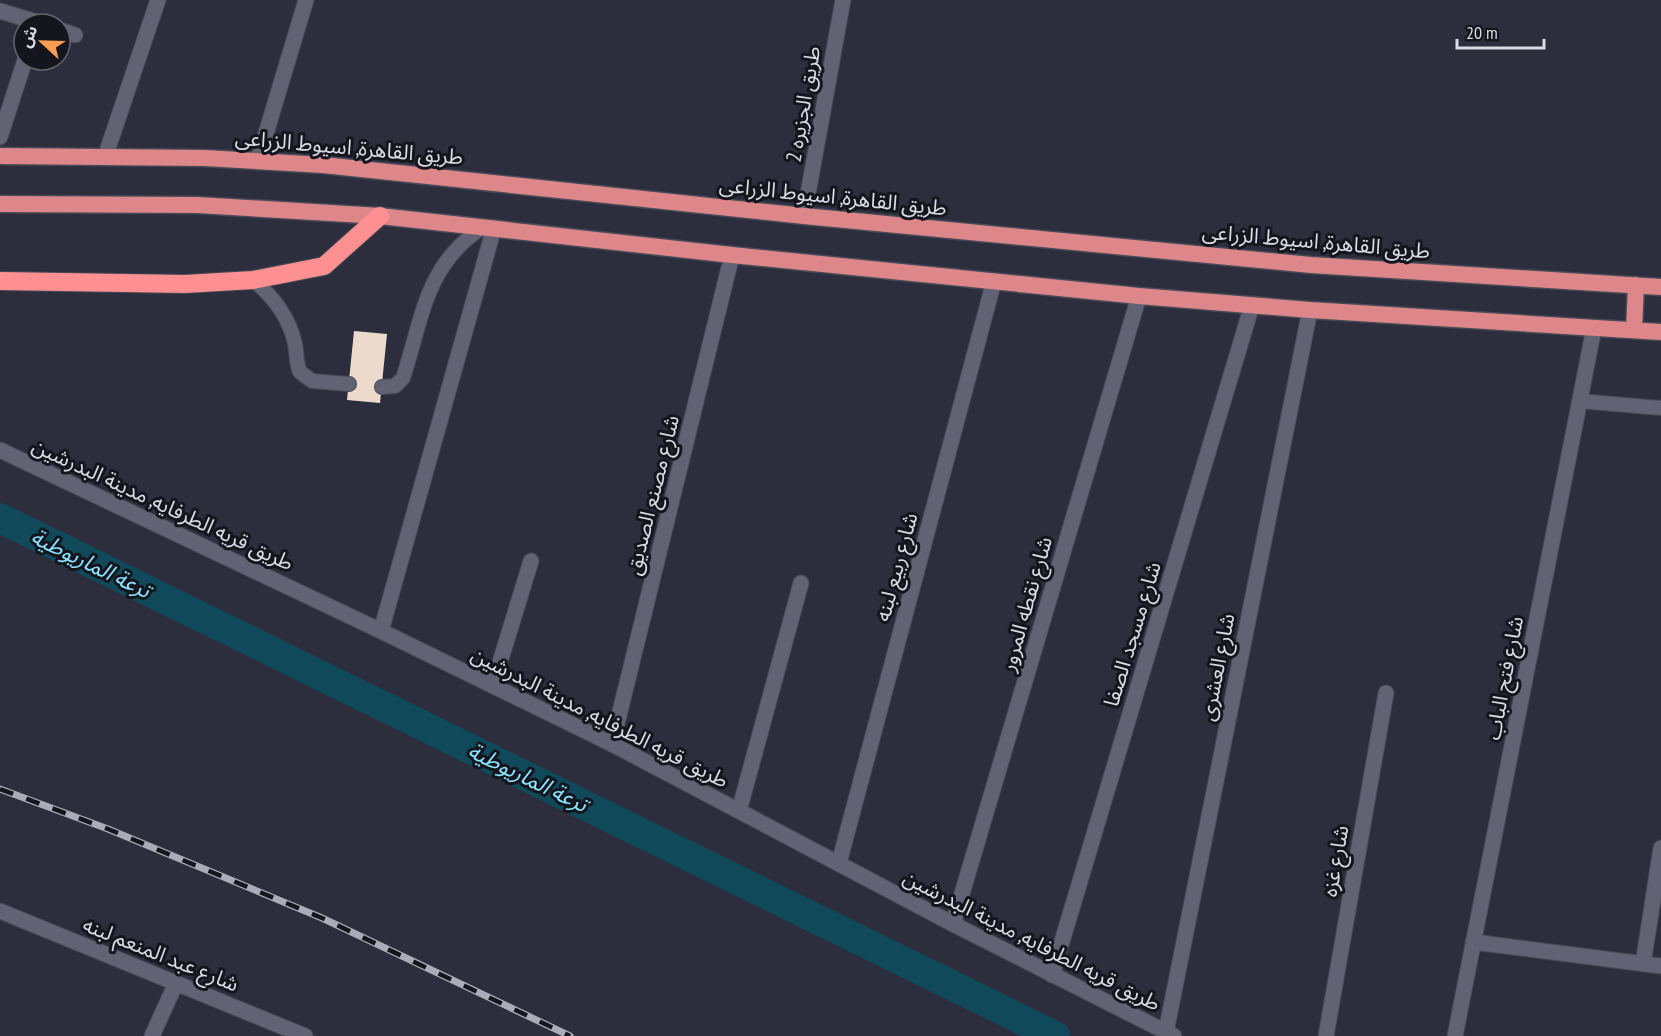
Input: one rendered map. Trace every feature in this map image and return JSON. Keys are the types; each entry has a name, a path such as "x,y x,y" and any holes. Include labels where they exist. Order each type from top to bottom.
{"highway":[{"name":"طريق القاهرة, اسيوط الزراعى","path":"0,156 258,160 394,171 804,216 1311,265 1661,287"},
{"path":"0,204 198,205 380,216 732,255 1139,296 1310,310 1661,332"},
{"path":"0,281 184,284 253,280 324,266 380,216"},
{"path":"1634,330 1636,285"}],"street":[{"path":"105,157 158,0"},
{"path":"258,160 306,0"},
{"name":"طريق الجزيره 2","path":"804,216 843,0"},
{"path":"0,137 21,72"},
{"path":"381,631 489,228"},
{"name":"شارع مصنع الصديق","path":"612,744 732,255"},
{"name":"شارع ربيع لبنه","path":"839,863 994,281"},
{"name":"شارع نقطه المرور","path":"953,924 1139,296"},
{"name":"شارع مسجد الصفا","path":"1052,975 1252,305"},
{"name":"شارع العشرى","path":"1170,1034 1310,310"},
{"name":"شارع فتح الباب","path":"1455,1036 1594,327"},
{"name":"طريق قريه الطرفايه, مدينة البدرشين","path":"0,450 381,631 612,744 953,924 1170,1034"},
{"path":"493,686 531,561"},
{"path":"739,811 801,583"},
{"name":"شارع غزه","path":"1326,1036 1386,693"},
{"path":"1643,964 1661,848"},
{"name":"شارع عبد المنعم لبنه","path":"0,911 305,1036"},
{"path":"1473,942 1661,966"},
{"path":"152,1036 176,983"}],"lane":[{"path":"382,387 395,386 403,378 430,288 444,262 455,249 489,228"},
{"path":"253,280 278,303 286,318 300,372 312,381 349,384"},
{"path":"1579,401 1661,408"}],"building":[{"path":"354,331 387,334 380,403 347,400"}],"waterway":[{"name":"ترعة الماريوطية","path":"0,518 1055,1036"}],"railway":[{"path":"0,789 108,829 322,918 570,1036"}]}
